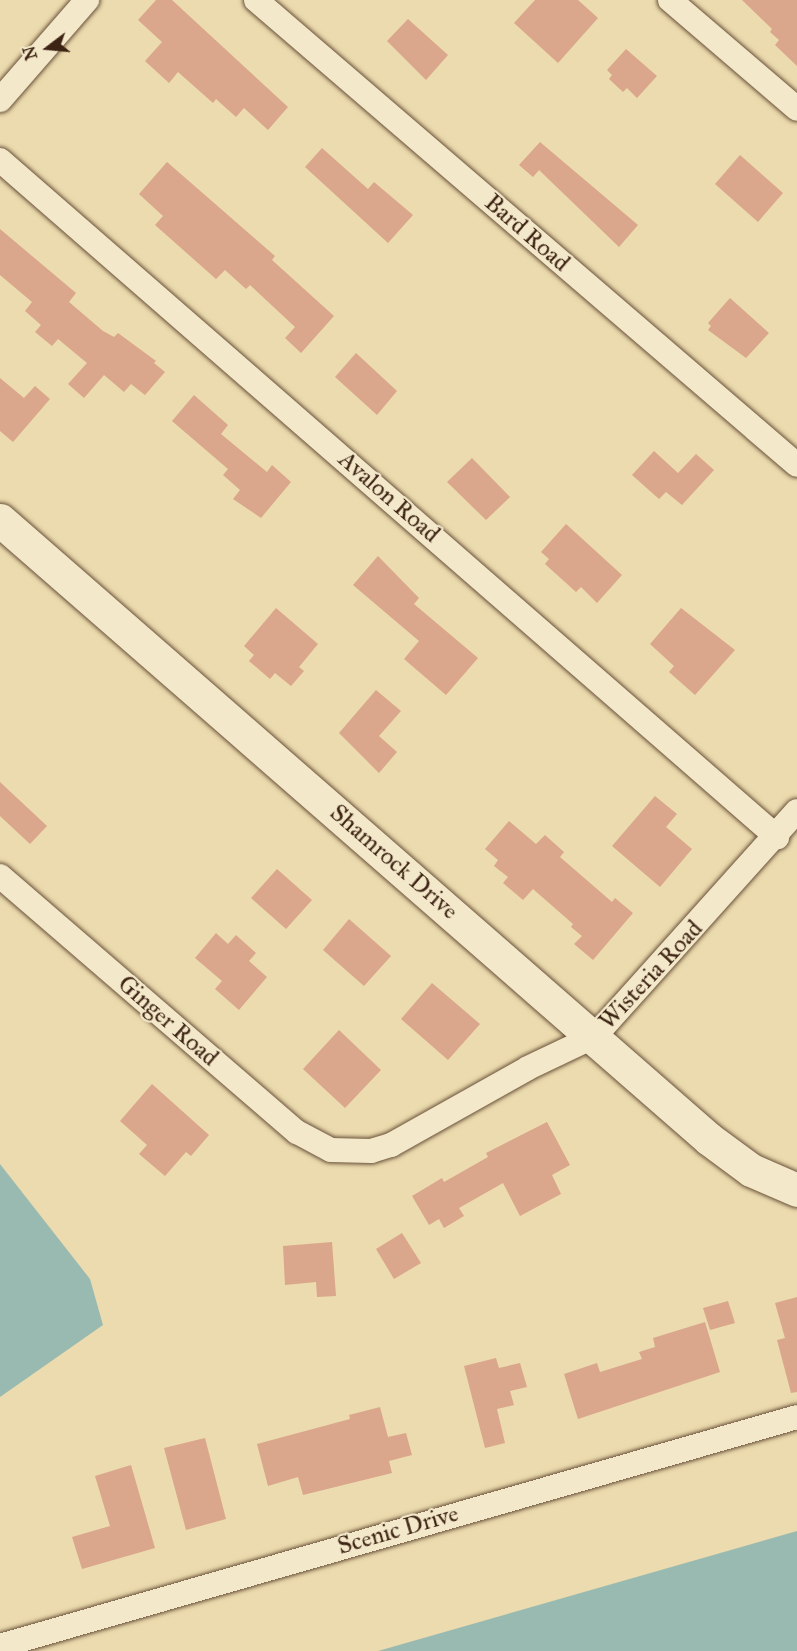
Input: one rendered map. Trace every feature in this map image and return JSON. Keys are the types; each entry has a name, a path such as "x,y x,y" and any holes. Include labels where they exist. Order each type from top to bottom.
{"street":[{"path":"0,100 87,0"},
{"name":"Bard Road","path":"256,0 797,465"},
{"path":"670,0 797,109"},
{"name":"Avalon Road","path":"0,160 777,837"},
{"name":"Shamrock Drive","path":"0,520 731,1156 772,1181 797,1190"},
{"name":"Wisteria Road","path":"343,1152 370,1151 391,1145 528,1068 595,1036 777,837 797,811"},
{"name":"Ginger Road","path":"0,876 297,1132 311,1143 343,1152"},
{"name":"Scenic Drive","path":"0,1646 797,1418"}],"water":[{"path":"0,1164 90,1279 103,1325 0,1397"},
{"path":"797,1531 797,1651 378,1651"}],"building":[{"path":"156,0 172,0 288,107 268,130 244,108 236,117 216,99 213,103 178,72 169,83 145,61 162,42 138,20"},
{"path":"535,0 578,0 598,18 558,63 514,23"},
{"path":"742,0 797,0 797,66 775,45 779,40 770,32 772,29"},
{"path":"408,19 448,55 426,80 387,41"},
{"path":"626,49 657,76 637,98 627,88 623,92 609,79 612,75 607,70"},
{"path":"540,142 638,225 619,247 539,170 533,177 519,165"},
{"path":"322,148 368,189 374,182 413,215 388,243 305,167"},
{"path":"740,155 783,193 758,222 715,184"},
{"path":"167,162 275,256 272,260 334,316 301,353 285,338 295,327 250,285 246,289 225,270 216,279 155,225 163,216 139,194"},
{"path":"0,229 76,293 69,302 103,331 114,337 118,333 156,361 154,363 165,372 145,395 131,384 124,392 104,375 84,398 68,384 87,363 58,339 52,346 35,332 41,325 25,311 32,302 0,275"},
{"path":"730,298 769,333 746,358 708,330 711,326 708,323"},
{"path":"356,353 397,391 377,415 335,377"},
{"path":"0,378 24,398 35,386 50,399 13,442 0,431"},
{"path":"194,395 228,425 221,434 267,472 272,465 291,482 261,518 233,499 240,490 223,475 228,469 172,421"},
{"path":"654,451 678,473 696,454 714,470 682,505 666,492 659,499 632,475"},
{"path":"472,458 510,497 486,520 447,482"},
{"path":"566,524 622,575 597,603 581,587 576,592 545,564 549,559 541,552"},
{"path":"378,556 419,598 414,604 478,658 446,695 404,659 419,641 353,585"},
{"path":"276,608 318,644 299,667 304,671 291,686 275,673 270,679 249,661 254,655 244,646"},
{"path":"681,608 735,650 695,695 669,672 674,666 650,644"},
{"path":"376,690 401,711 379,736 397,752 379,773 339,733"},
{"path":"0,782 47,826 30,844 0,816"},
{"path":"655,796 677,814 666,827 692,849 660,887 612,846"},
{"path":"509,821 536,844 545,835 564,852 560,857 612,902 615,898 633,913 593,960 574,944 582,936 571,927 573,924 533,889 523,900 503,883 508,877 494,866 498,860 485,849"},
{"path":"277,869 312,900 286,929 251,898"},
{"path":"349,919 391,956 364,986 323,950"},
{"path":"216,933 228,944 236,935 256,953 249,961 267,977 239,1010 215,989 222,981 195,958"},
{"path":"432,983 480,1024 448,1060 401,1019"},
{"path":"339,1030 381,1070 345,1108 303,1069"},
{"path":"152,1084 209,1135 191,1156 186,1152 165,1176 139,1154 147,1145 120,1121"},
{"path":"547,1122 570,1165 552,1175 561,1194 520,1216 503,1183 459,1208 464,1216 444,1228 439,1219 429,1225 412,1196 442,1178 444,1182 488,1157 486,1153"},
{"path":"402,1233 421,1263 394,1279 376,1249"},
{"path":"332,1242 336,1296 317,1297 316,1282 285,1285 283,1246"},
{"path":"797,1297 797,1392 791,1393 777,1340 785,1338 775,1303"},
{"path":"728,1301 735,1323 710,1330 703,1308"},
{"path":"705,1322 720,1372 578,1419 564,1374 597,1363 600,1372 642,1359 639,1352 655,1347 653,1338"},
{"path":"496,1358 499,1368 520,1363 527,1387 510,1391 514,1405 497,1409 505,1443 485,1448 464,1366"},
{"path":"380,1407 388,1437 406,1433 412,1455 389,1461 392,1473 303,1495 298,1477 268,1486 257,1444 350,1419 349,1415"},
{"path":"205,1438 226,1519 186,1530 164,1448"},
{"path":"131,1465 155,1548 82,1569 72,1537 110,1526 95,1476"}]}
